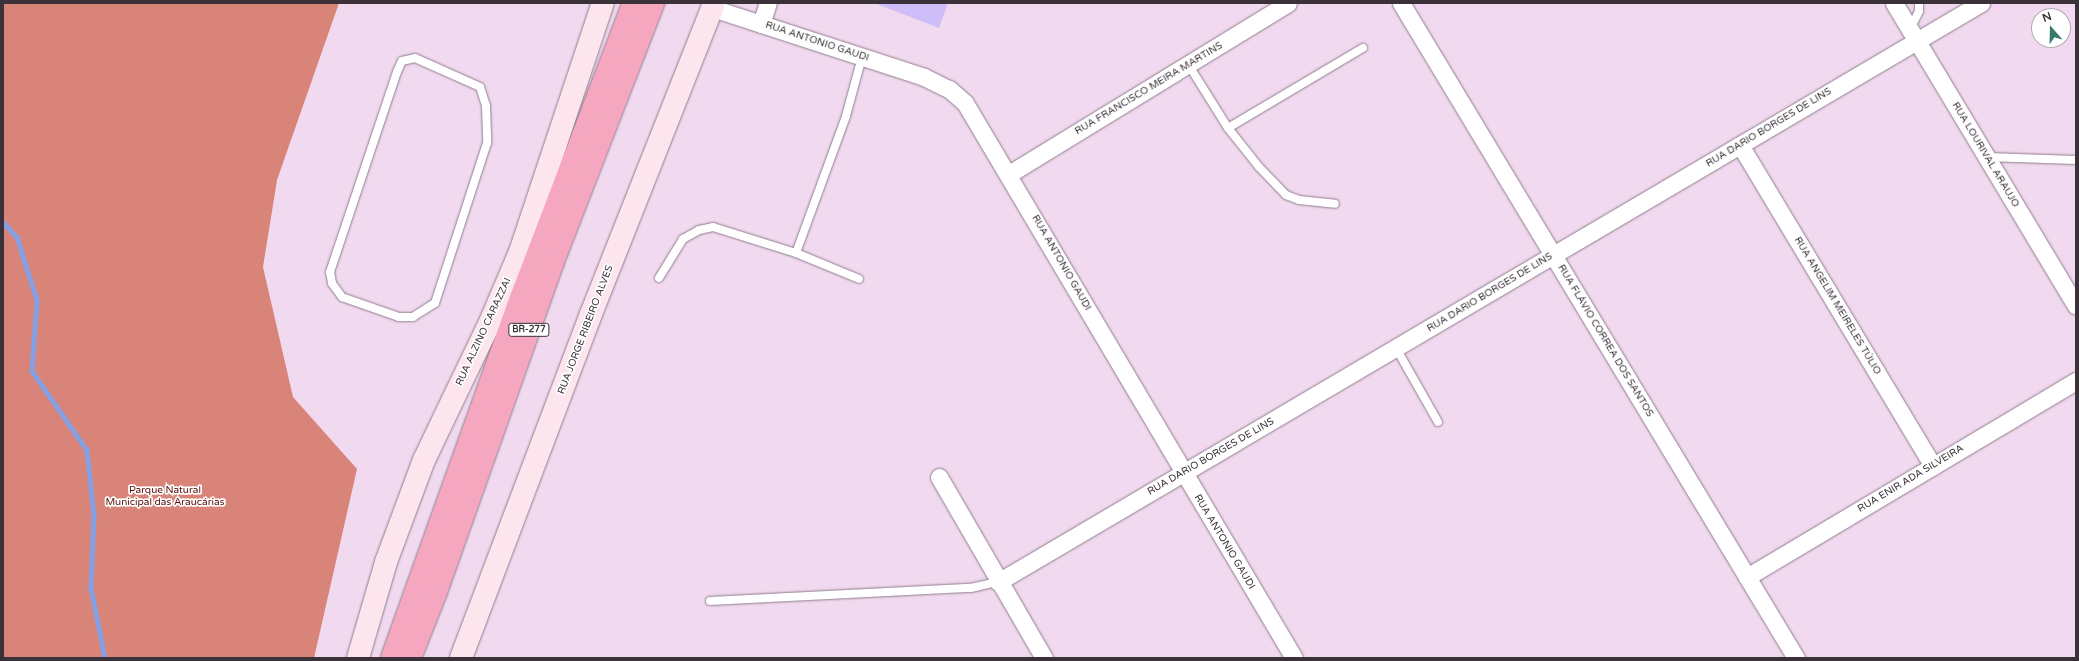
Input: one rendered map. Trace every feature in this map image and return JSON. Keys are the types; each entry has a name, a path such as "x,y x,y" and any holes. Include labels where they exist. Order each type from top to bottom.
{"highway":[{"name":"BR-277","path":"392,658 518,306 634,3"},
{"name":"BR-277","path":"410,658 436,592 552,264 653,3"}],"main road":[{"name":"RUA ALZINO CARAZZAI","path":"358,658 386,562 424,460 491,320 520,252 603,3"},
{"name":"RUA JORGE RIBEIRO ALVES","path":"461,658 588,321 713,6"}],"street":[{"path":"761,24 768,3"},
{"name":"RUA FRANCISCO MEIRA MARTINS","path":"1009,174 1288,3"},
{"name":"RUA FLÁVIO CORREA DOS SANTOS","path":"1401,3 1796,658"},
{"name":"RUA LOURIVAL ARAUJO","path":"1894,3 2076,306"},
{"name":"RUA DARIO BORGES DE LINS","path":"998,582 1740,145 1914,35 1981,3"},
{"name":"RUA ANTONIO GAUDI","path":"713,6 761,24 924,76 949,89 969,109 1009,174 1183,474 1294,658"},
{"name":"RUA ANGELIM MEIRELES TÚLIO","path":"1740,145 1933,466"},
{"name":"RUA ENIR ADA SILVEIRA","path":"1747,577 2076,381"},
{"path":"939,478 998,582 1044,658"}],"lane":[{"path":"1914,35 1919,11 1919,3"},
{"path":"1228,128 1362,48"},
{"path":"796,253 846,116 862,57"},
{"path":"414,58 426,61 480,87 486,106 487,143 435,303 413,316 399,317 342,298 332,283 330,272 402,61 414,58"},
{"path":"1188,64 1228,128 1259,167 1286,195 1300,200 1335,204"},
{"path":"1986,157 2076,160"},
{"path":"659,278 683,239 698,230 713,228 796,253 859,279"},
{"path":"1396,348 1438,422"},
{"path":"710,601 971,588 998,582"}],"green space":[{"name":"Parque Natural Municipal das Araucárias","path":"3,3 339,3 277,180 263,267 293,397 357,469 314,658 3,658"}],"building":[{"path":"874,3 948,3 939,28"}],"waterway":[{"path":"3,222 17,237 37,300 32,371 87,450 94,516 91,588 105,658"}]}
